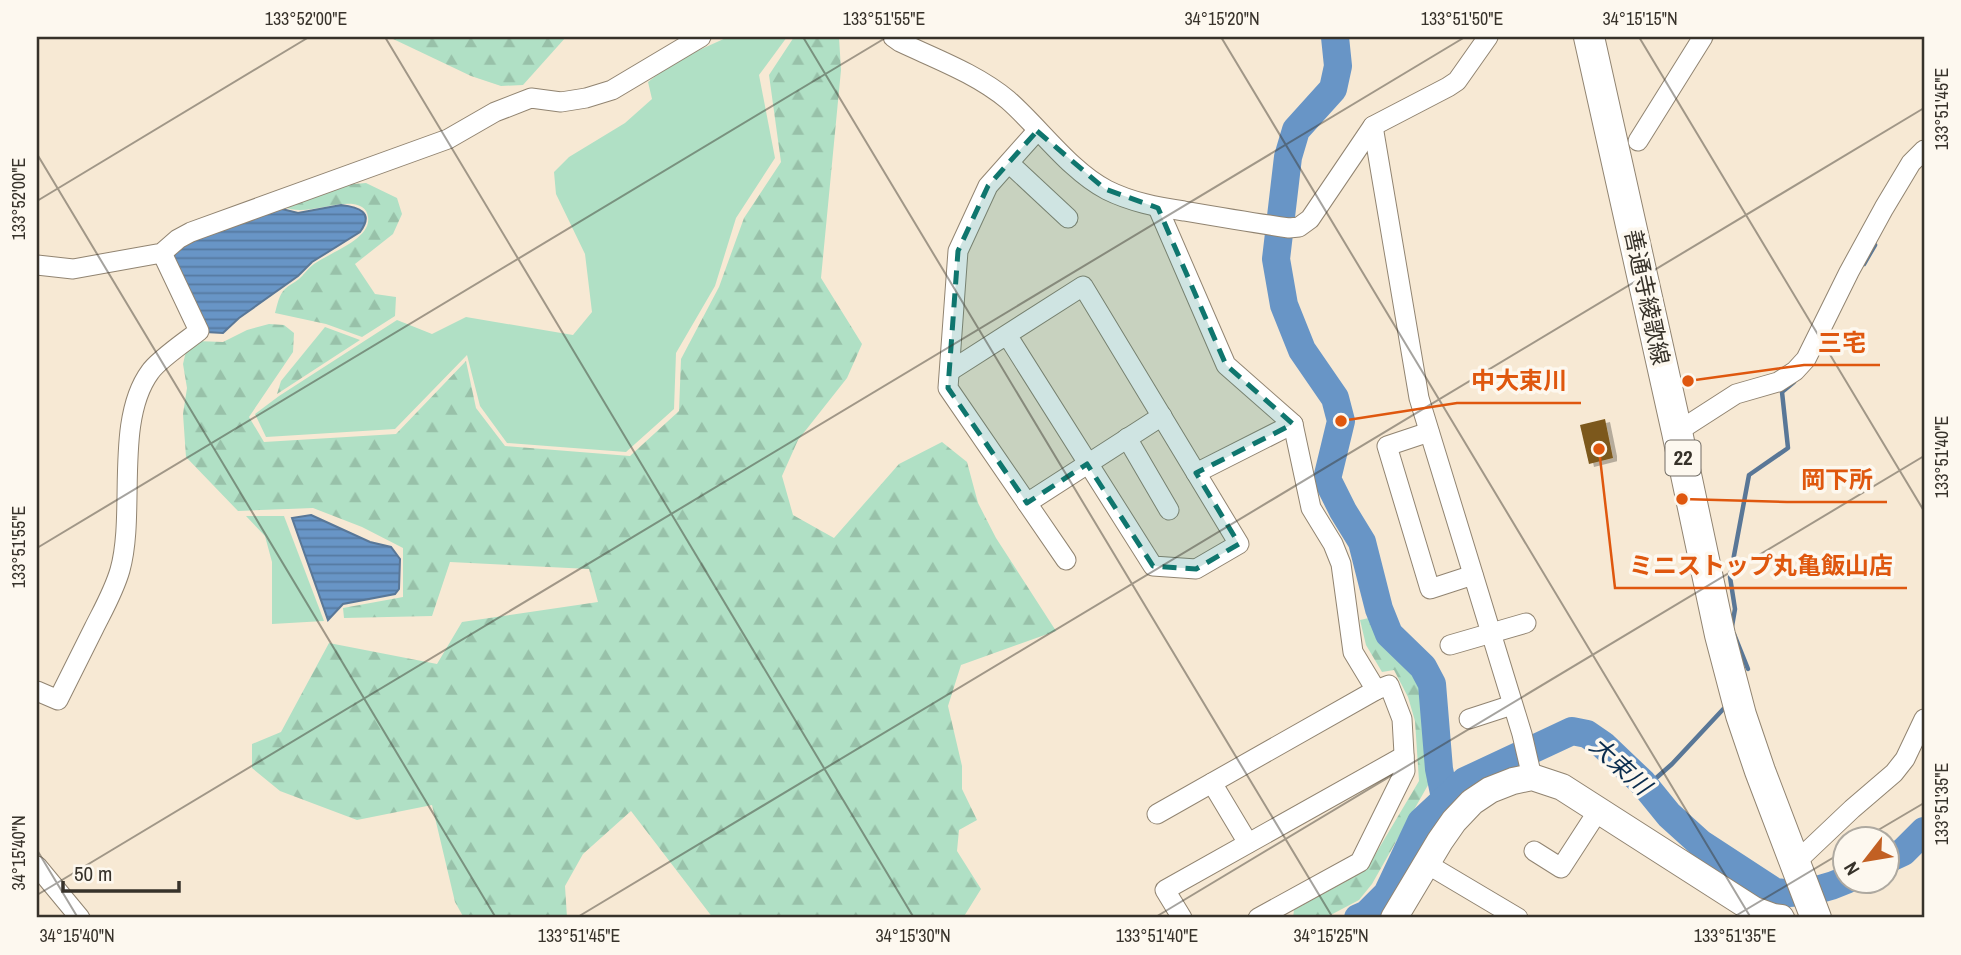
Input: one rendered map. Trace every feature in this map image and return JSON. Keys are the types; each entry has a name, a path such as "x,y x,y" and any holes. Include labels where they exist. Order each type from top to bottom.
{"main road":[{"name":"善通寺綾歌線","path":"1589,37 1720,635 1741,716 1797,868 1811,915"}],"street":[{"path":"37,265 73,269 162,253 191,232 448,139 495,112 531,98 561,102 612,90 701,37"},
{"path":"893,37 976,79 1008,100 1037,131 1105,189 1158,208 1289,228 1299,227 1310,219 1373,125 1457,81 1488,37"},
{"path":"1639,141 1703,37"},
{"path":"1373,125 1419,398 1522,734 1531,772"},
{"path":"1037,131 988,186 958,251 948,388 1066,560"},
{"path":"1677,432 1736,394 1778,382 1795,372 1806,359 1884,208 1911,163 1924,150"},
{"path":"1009,163 1068,218"},
{"path":"1158,208 1226,365 1293,424 1311,508 1341,564 1353,652 1376,690"},
{"path":"37,691 58,700 110,597 120,570 131,430 134,407 141,388 151,371 199,331 162,253"},
{"path":"950,371 1083,286 1239,544 1195,569 1153,566 1007,335"},
{"path":"1027,503 1162,416"},
{"path":"1196,473 1293,424"},
{"path":"1429,432 1387,446 1430,589 1473,575"},
{"path":"1127,438 1169,510"},
{"path":"1450,645 1526,623"},
{"path":"1157,814 1389,685 1402,719 1405,771 1360,862 1268,916"},
{"path":"1469,719 1512,705"},
{"path":"1797,868 1852,809 1895,773 1905,759 1924,719"},
{"path":"1182,918 1165,890 1404,756"},
{"path":"1531,772 1562,787 1755,910 1781,918"},
{"path":"1394,918 1454,821 1472,802 1490,790 1531,772"},
{"path":"1212,783 1248,843"},
{"path":"1534,851 1561,868 1598,811"},
{"path":"1427,864 1518,918"},
{"path":"38,870 80,918"}],"highlighted area":[{"path":"1037,131 1105,189 1158,208 1226,365 1293,424 1196,473 1239,544 1196,569 1153,566 1087,464 1027,503 948,388 958,251 988,186"}],"green space":[{"path":"389,37 566,37 523,85 501,86 471,76"},
{"path":"728,37 787,37 759,75 775,158 736,218 715,286 676,353 674,409 626,452 507,443 480,406 467,355 395,429 266,437 255,414 397,320 432,334 466,317 573,335 592,312 585,254 556,194 554,172 569,157 625,123 652,99 648,82 675,61"},
{"path":"794,37 839,37 841,70 821,278 862,344 847,378 798,440 782,476 793,515 834,538 899,464 942,442 967,462 978,503 996,538 1056,631 961,665 948,706 962,766 962,789 977,820 959,830 957,851 981,889 963,918 713,918 631,811 583,854 565,886 567,918 464,918 455,902 432,805 357,820 280,791 252,768 252,744 281,732 329,643 437,664 462,622 598,602 589,569 450,562 432,616 344,618 343,608 403,597 403,548 362,527 313,508 238,511 186,457 183,414 187,388 183,364 186,351 196,341 223,342 247,330 269,324 284,325 294,333 293,352 249,417 264,442 396,434 466,361 476,408 505,446 630,456 679,411 681,359 719,287 744,218 781,162 769,75"},
{"path":"366,183 397,198 402,214 393,234 355,264 375,294 396,297 395,316 362,337 326,324 275,313 285,289 314,264 357,239 367,225 368,217 366,211 356,204 307,210 283,206 341,185"},
{"path":"325,327 360,340 277,394 281,381"},
{"path":"246,516 284,516 324,621 272,624 272,562 265,536"},
{"path":"1369,618 1380,636 1417,676 1425,698 1432,778 1372,884 1359,900 1325,918 1293,918 1294,910 1366,870 1419,781 1415,721 1408,697 1394,670 1382,672 1366,645 1360,620"}],"water":[{"path":"341,205 363,212 366,220 360,232 312,262 298,276 239,318 223,333 206,332 172,259 182,242 278,208 298,213"},
{"path":"311,515 370,542 391,547 400,559 399,589 395,594 343,604 328,620 292,518"}],"building":[{"path":"1605,419 1613,458 1589,464 1580,425"}],"waterway":[{"path":"1335,37 1338,66 1333,89 1296,130 1288,157 1276,259 1284,305 1302,350 1335,398 1341,421 1327,479 1362,542 1379,609 1389,634 1423,667 1432,684 1439,769 1445,798"},
{"path":"1864,264 1875,245"},
{"path":"1732,626 1735,609 1730,577 1749,475 1788,448 1782,392 1794,382"},
{"path":"1734,634 1748,669"},
{"path":"1646,787 1672,764 1728,704"},
{"name":"大束川","path":"1358,918 1367,914 1387,894 1421,822 1465,781 1572,731 1587,734 1603,745 1643,783 1669,815 1700,843 1775,892 1793,893 1832,886"},
{"name":"大束川","path":"1902,852 1924,831"}],"place":[{"name":"三宅","path":"1688,381"},
{"name":"中大束川","path":"1341,421"},
{"name":"ミニストップ丸亀飯山店","path":"1599,449"},
{"name":"岡下所","path":"1682,499"}]}
